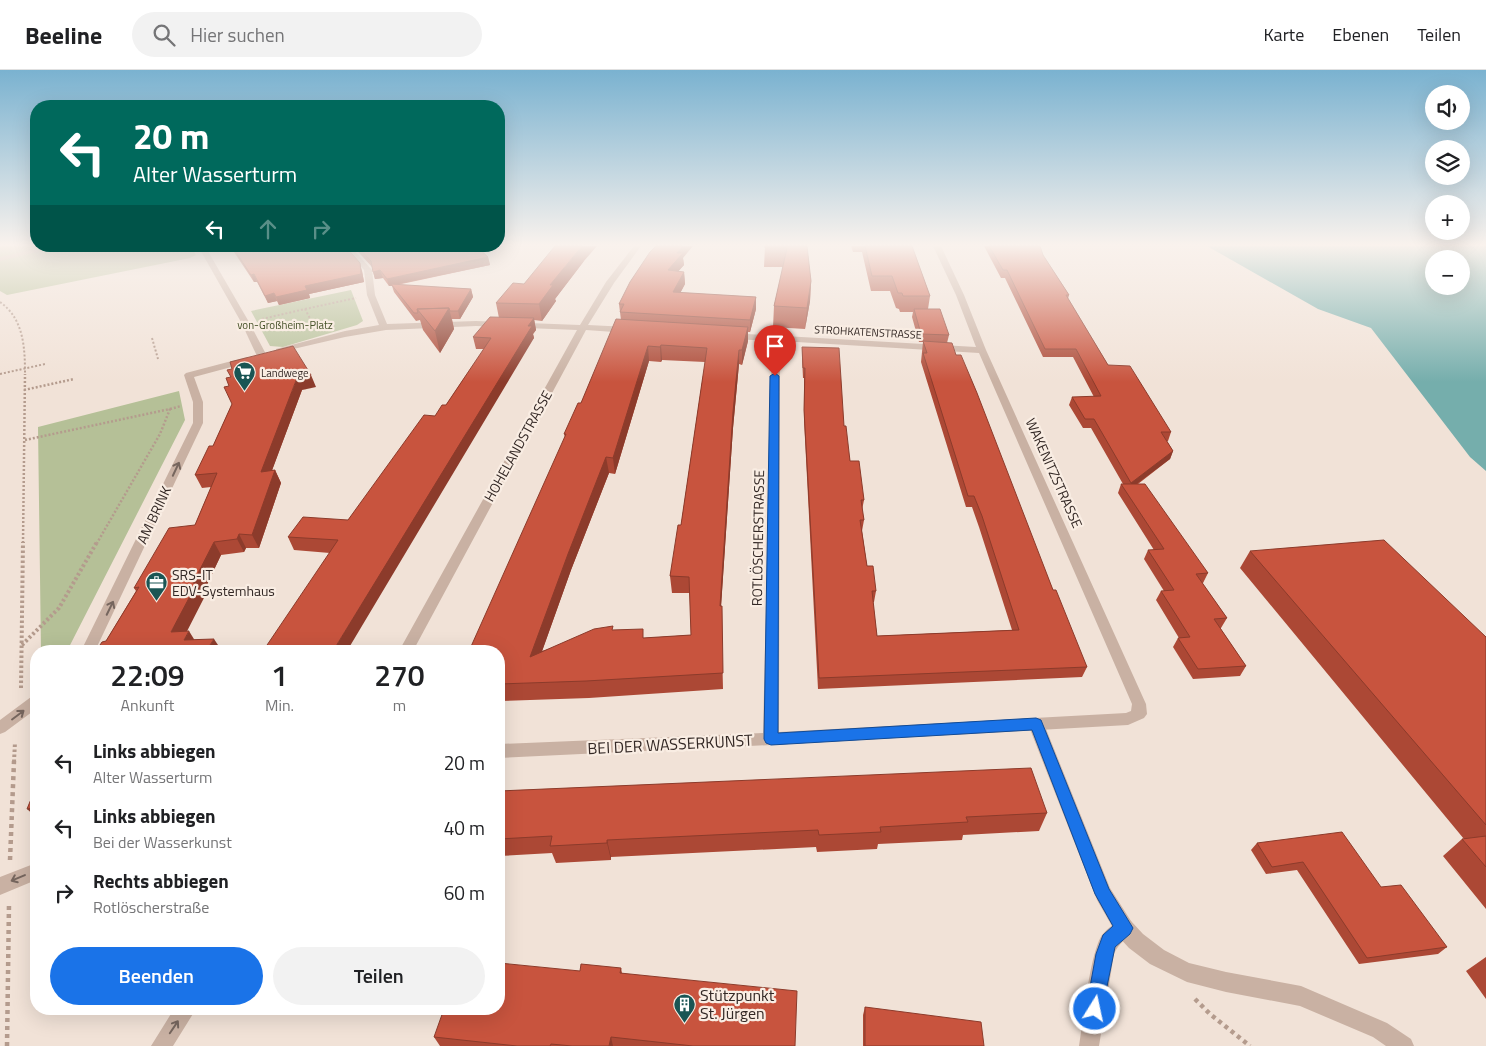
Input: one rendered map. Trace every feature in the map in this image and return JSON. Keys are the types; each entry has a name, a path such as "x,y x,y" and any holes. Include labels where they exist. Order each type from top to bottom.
{"street":[{"path":"227,292 262,356 321,340 384,328 468,323 641,330"},
{"path":"371,292 384,328"},
{"name":"HOHELANDSTRASSE","path":"409,645 604,292"},
{"name":"WAKENITZSTRASSE","path":"958,292 982,350 1140,704 1139,714"},
{"name":"STROHKATENSTRASSE","path":"718,335 982,350"},
{"name":"ROTLÖSCHERSTRASSE","path":"771,739 776,338"},
{"name":"AM BRINK","path":"91,645 198,422 198,402 189,375 262,356"},
{"path":"0,728 30,706"},
{"name":"BEI DER WASSERKUNST","path":"505,751 771,739 1128,719 1139,714"},
{"path":"1036,724 1103,894 1124,928 1136,941 1157,957 1186,972 1226,982 1301,996 1380,1030 1404,1046"},
{"path":"5,884 30,874"},
{"path":"1089,1046 1104,954 1109,941 1124,928"},
{"path":"162,1046 182,1015"}],"path":[{"path":"245,322 371,295"},
{"path":"0,302 15,314 23,337 25,368 21,691 17,716 5,884 7,1046"},
{"path":"306,309 321,340"},
{"path":"152,338 158,358"},
{"path":"0,374 45,364"},
{"path":"24,390 74,378"},
{"path":"21,646 59,608 160,434 170,409 25,440"},
{"path":"1190,993 1210,1014 1250,1046"}],"green space":[{"path":"1,292 24,292 7,295"},
{"name":"von-Großheim-Platz","path":"344,292 352,292 363,321 357,325 283,347 270,346 251,311"},
{"path":"179,391 185,420 70,645 41,645 38,427"}],"water":[{"path":"1287,292 1425,292 1425,295 1470,295 1470,292 1486,292 1486,471 1470,457 1371,328 1318,309"}],"building":[{"path":"263,292 300,292 276,297 274,293 265,296"},
{"path":"397,292 469,292 458,311 450,311 449,308 417,309 418,313 414,313"},
{"path":"506,292 548,292 539,304 496,303"},
{"path":"625,292 673,292 756,297 750,320 620,312 624,304 619,304"},
{"path":"777,292 809,292 807,308 774,306"},
{"path":"897,292 928,292 930,296 903,296 902,293"},
{"path":"1017,292 1067,292 1069,295 1066,295 1108,365 1130,366 1171,432 1161,432 1173,451 1131,483 1094,419 1085,419 1072,397 1101,396 1076,349 1045,349"},
{"path":"449,308 435,331 417,309"},
{"path":"914,309 940,309 949,335 921,334"},
{"path":"490,317 534,318 528,326 532,326 337,645 267,645 338,540 288,537 303,517 348,520 424,415 435,416 442,405 446,405 491,338 473,337"},
{"path":"616,319 748,327 742,350 739,350 733,412 720,606 722,606 723,673 505,684 505,645 472,645 578,403 581,403","holes":["648,346 707,348 681,525 678,525 670,576 689,577 691,635 643,638 643,629 612,630 613,626 594,629 530,657 606,457 613,458"]},
{"path":"923,341 952,343 956,355 961,355 1053,590 1056,590 1087,667 819,678 804,410 805,368 803,368 802,347 839,348 844,426 846,426 850,461 859,461 864,500 861,500 864,520 860,520 867,566 873,566 876,591 872,591 877,636 1019,630 982,516 974,496 968,496 923,353 927,353"},
{"path":"293,346 311,375 297,378 261,472 275,470 252,535 239,534 237,539 214,542 193,583 197,583 171,632 189,631 184,640 214,639 210,645 100,645 106,641 139,587 134,588 169,528 195,525 217,473 195,475 209,446 213,446 232,404 224,387 229,386 226,378 231,377 227,370 232,369 230,362"},
{"path":"1121,484 1145,484 1208,573 1196,574 1227,618 1214,619 1246,666 1198,669 1178,638 1190,637 1161,591 1174,590 1148,550 1164,549"},
{"path":"1384,540 1486,637 1486,825 1250,551"},
{"path":"1031,768 1047,813 966,817 968,822 880,827 881,832 819,835 818,830 607,840 607,843 550,846 552,836 505,839 505,791"},
{"path":"1342,832 1381,887 1401,885 1447,947 1367,958 1303,862 1272,867 1257,843"},
{"path":"1486,836 1486,867 1462,839"},
{"path":"505,964 580,971 581,964 621,968 620,973 797,991 795,1046 693,1046 611,1037 609,1046 551,1044 550,1046 517,1046 434,1037 442,1015 505,1015"},
{"path":"865,1007 981,1022 984,1046 865,1046"}],"place":[{"name":"Landwege","path":"245,392"},
{"name":"SRS-IT EDV-Systemhaus","path":"156,602"},
{"name":"Stützpunkt St. Jürgen","path":"684,1023"}],"route":[{"path":"775,376 771,739 1036,724 1103,894 1124,928 1109,941 1104,954 1095,1009"}]}
